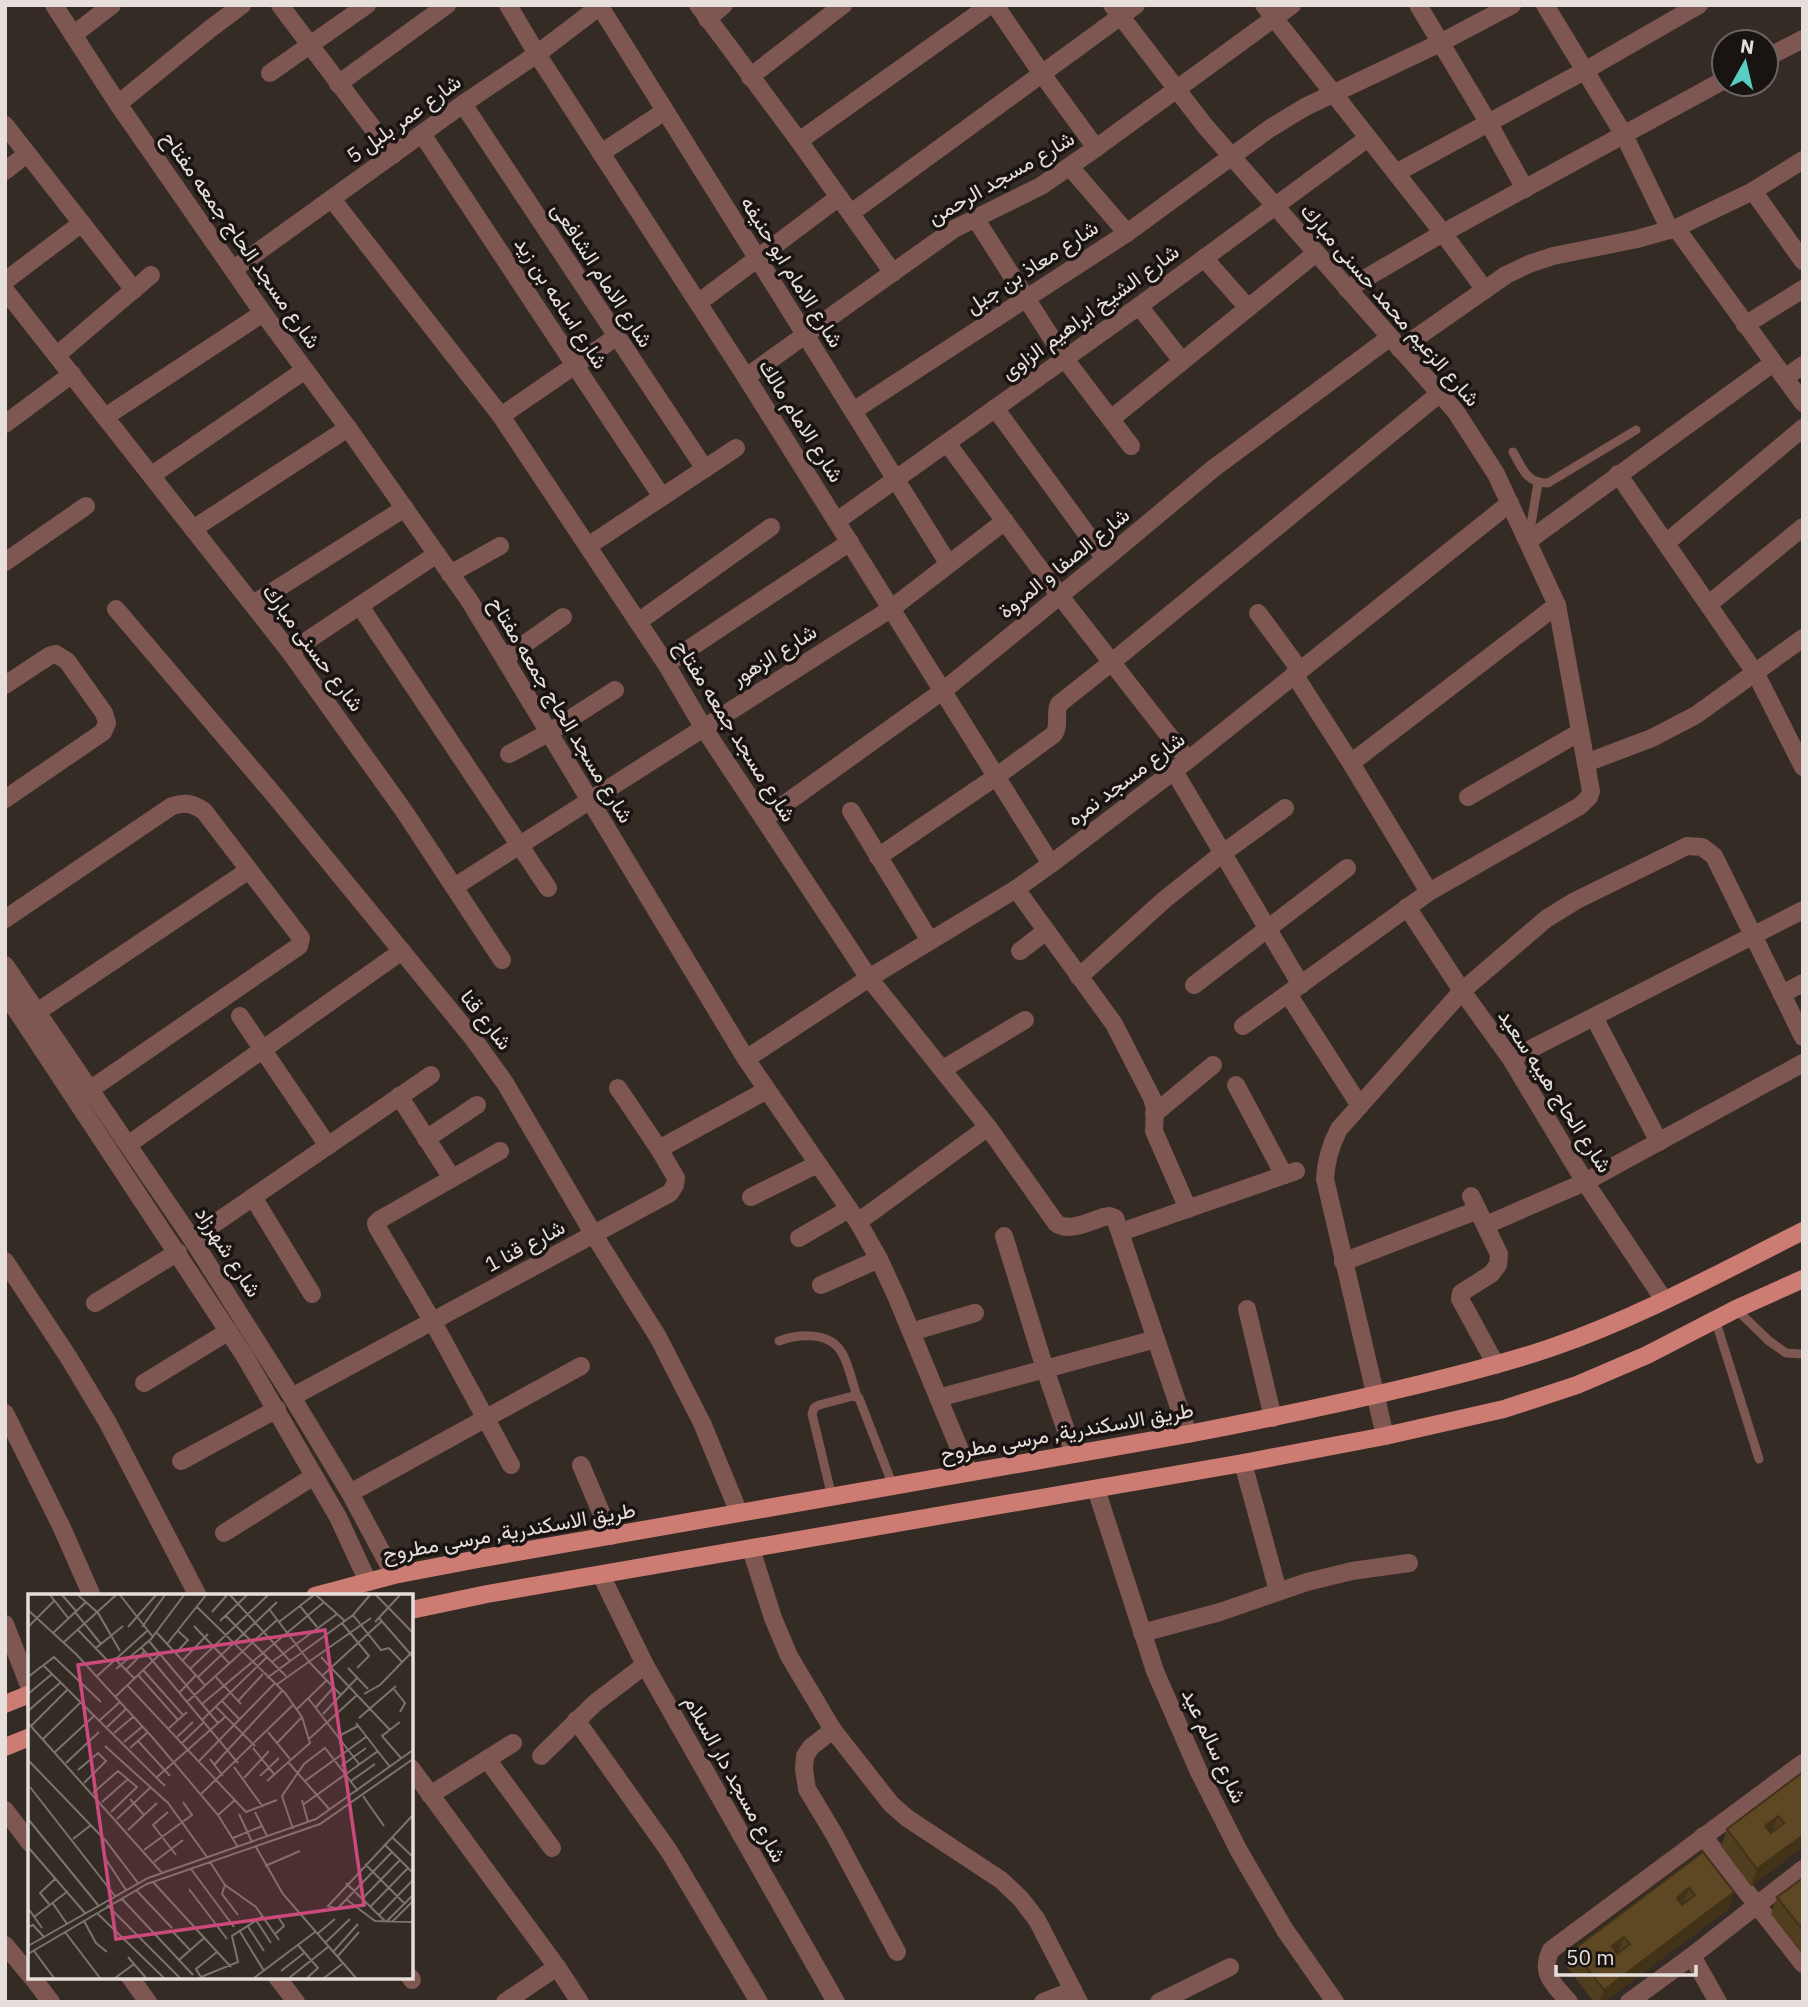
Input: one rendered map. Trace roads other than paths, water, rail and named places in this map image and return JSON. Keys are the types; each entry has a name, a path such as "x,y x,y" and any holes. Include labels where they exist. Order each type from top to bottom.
{"main road":[{"name":"طريق الاسكندرية, مرسى مطروح","path":"323,1594 394,1575 1188,1434 1375,1395 1496,1365 1609,1326 1803,1231"},
{"path":"413,1610 487,1594 1243,1463 1385,1436 1504,1409 1577,1385 1647,1355 1736,1309 1803,1279"},
{"path":"5,1704 28,1695"},
{"path":"5,1747 28,1738"}],"street":[{"name":"شارع مسجد الحاج جمعه مفتاح","path":"54,5 118,104 263,313 438,554 505,658 746,1059 853,1215 879,1259 969,1472"},
{"path":"73,35 112,5"},
{"path":"280,5 393,155"},
{"path":"271,73 367,5"},
{"path":"338,84 447,5"},
{"name":"شارع الامام مالك","path":"509,5 537,54 746,377 1051,864"},
{"path":"724,5 702,12 893,273"},
{"path":"750,77 843,5"},
{"path":"799,141 992,5 1096,148"},
{"path":"851,213 1042,74 1117,11 1136,5"},
{"name":"شارع مسجد الرحمن","path":"746,377 954,229 1041,186 1070,167 1176,89 1268,12 1292,5"},
{"path":"1418,5 1525,188"},
{"name":"شارع معاذ بن جبل","path":"853,411 1127,233 1269,129 1305,107 1440,43 1512,5"},
{"path":"1545,5 1624,135 1673,229 1803,403"},
{"path":"1396,173 1699,5"},
{"name":"شارع عمر بلبل 5","path":"234,269 537,54 600,6"},
{"name":"شارع الامام ابو حنيفه","path":"600,6 948,563"},
{"path":"118,104 232,8"},
{"name":"شارع الزعيم محمد حسنى مبارك","path":"1117,11 1232,157 1456,412 1496,474 1557,605 1591,791 1585,802 1429,892 1243,1026"},
{"path":"1268,12 1485,290"},
{"path":"1780,51 1803,39"},
{"path":"1347,289 1443,233 1710,88"},
{"name":"شارع الامام الشافعى","path":"463,104 705,469"},
{"path":"601,153 665,111"},
{"path":"5,125 134,290"},
{"name":"شارع اسامه بن زيد","path":"422,134 662,497"},
{"name":"شارع الشيخ ابراهيم الزاوى","path":"837,521 1139,306 1368,138"},
{"path":"5,172 27,154"},
{"name":"شارع الصفا و المروة","path":"764,818 944,690 1214,468 1394,343 1506,275 1529,264 1553,256 1637,240 1673,229 1752,191 1803,160"},
{"path":"1070,167 1127,233"},
{"path":"1752,191 1803,261"},
{"path":"698,303 839,197"},
{"name":"شارع مسجد جمعه مفتاح","path":"332,199 501,416 666,664 869,978 988,1126 1056,1223 1068,1228 1110,1216 1115,1218 1121,1232"},
{"path":"975,218 1065,359 1131,446"},
{"path":"5,281 82,223"},
{"path":"1111,419 1316,253"},
{"path":"1204,258 1248,308"},
{"path":"57,355 151,275"},
{"path":"1745,325 1803,289"},
{"name":"شارع حسنى مبارك","path":"5,290 290,652 404,811 502,960"},
{"path":"1139,306 1182,361"},
{"path":"105,416 263,313"},
{"path":"501,416 616,337"},
{"path":"1528,541 1773,363"},
{"path":"1786,377 1803,365"},
{"path":"152,475 305,370"},
{"path":"5,424 72,374"},
{"path":"878,857 998,776 1057,731 1056,711 1059,704 1439,394"},
{"path":"995,408 1105,559"},
{"path":"193,529 348,428"},
{"path":"1666,543 1803,428"},
{"path":"947,443 1112,662 1181,766 1223,853 1267,929 1295,990 1360,1106"},
{"path":"588,546 736,449"},
{"path":"1618,474 1756,674 1803,767"},
{"name":"شارع مسجد نمره","path":"746,1059 869,978 1016,889 1051,864 1181,766 1510,503"},
{"path":"5,562 86,506"},
{"path":"253,604 404,508"},
{"name":"شارع الزهور","path":"454,887 892,608 1005,520"},
{"path":"638,622 771,527"},
{"path":"1709,604 1803,527"},
{"path":"666,664 850,542"},
{"path":"450,574 500,546"},
{"path":"290,652 438,554"},
{"path":"1351,763 1557,605"},
{"path":"360,606 548,888"},
{"name":"شارع قنا","path":"116,609 275,796 472,1037 505,1083 594,1235 658,1336 702,1423 739,1513"},
{"path":"1258,613 1297,672 1429,892"},
{"path":"505,658 563,617"},
{"path":"1586,763 1696,715 1803,638"},
{"path":"5,685 56,654 67,661 104,713 107,723 103,732 5,799"},
{"path":"509,754 548,733 615,690"},
{"path":"1468,797 1580,732"},
{"path":"5,919 172,806 183,803 204,811 301,938 299,946 91,1089"},
{"path":"1079,977 1164,900 1285,808"},
{"path":"851,811 930,942"},
{"path":"1385,1436 1325,1180 1325,1162 1339,1129 1462,991 1546,919 1575,901 1687,846 1702,847 1714,856 1803,1037"},
{"path":"1194,985 1347,869"},
{"path":"37,1012 249,870"},
{"path":"1016,889 1114,1024 1152,1098 1155,1109 1154,1131 1188,1209"},
{"name":"شارع الحاج هيبه سعيد","path":"1407,907 1511,1059 1585,1182 1664,1300"},
{"path":"1511,1059 1803,910"},
{"path":"1020,951 1046,931"},
{"path":"129,1144 402,951"},
{"name":"شارع شهرزاد","path":"5,965 192,1239 350,1493 394,1575"},
{"path":"1782,994 1803,983"},
{"name":"شارع شهرزاد","path":"5,993 229,1331 338,1517 368,1582"},
{"path":"240,1016 328,1146"},
{"path":"1594,1017 1659,1142"},
{"path":"943,1069 1025,1020"},
{"path":"1343,1262 1478,1210 1585,1182 1803,1063"},
{"path":"1154,1114 1213,1065"},
{"path":"192,1239 431,1075"},
{"path":"1188,1434 1121,1232 1290,1173 1236,1085"},
{"name":"شارع قنا 1","path":"292,1397 670,1193 676,1178 618,1088"},
{"path":"659,1149 768,1090"},
{"path":"399,1096 452,1178"},
{"path":"426,1139 477,1105"},
{"path":"799,1238 853,1215 988,1126"},
{"path":"500,1150 376,1223 511,1465"},
{"path":"751,1197 818,1164"},
{"path":"253,1197 312,1294"},
{"path":"1478,1210 1499,1254 1498,1265 1491,1275 1461,1293 1460,1299 1496,1365"},
{"path":"1004,1236 1074,1454"},
{"path":"95,1303 177,1252"},
{"path":"821,1285 879,1259"},
{"path":"5,1261 108,1423 197,1594"},
{"path":"1247,1309 1273,1418"},
{"path":"911,1332 975,1313"},
{"path":"144,1383 229,1331"},
{"path":"938,1398 1156,1339"},
{"path":"350,1493 580,1366"},
{"path":"181,1461 277,1409"},
{"path":"5,1413 91,1594"},
{"path":"1243,1463 1278,1591"},
{"path":"581,1465 611,1536"},
{"path":"224,1532 314,1476"},
{"name":"شارع سالم عيد","path":"1096,1489 1155,1671 1198,1770 1239,1851 1285,1930 1335,2002"},
{"path":"751,1549 773,1618 789,1656 833,1730 891,1804 907,1818 1001,1880 1021,1899 1037,1920 1076,1996 1043,2002"},
{"path":"1142,1633 1220,1612 1307,1582 1352,1571 1409,1563"},
{"name":"شارع مسجد دار السلام","path":"601,1574 645,1665 836,2002"},
{"path":"5,1624 28,1683"},
{"path":"541,1756 576,1720 645,1665"},
{"path":"576,1720 669,1851 759,2002"},
{"path":"833,1730 811,1747 806,1756 804,1769 807,1789 897,1952"},
{"path":"430,1795 513,1743"},
{"path":"487,1759 552,1848"},
{"path":"1569,2002 1546,1971 1546,1960 1551,1950 1803,1763"},
{"path":"413,1771 580,2002"},
{"path":"5,1810 28,1840"},
{"path":"1703,1836 1803,1964"},
{"path":"1629,2002 1803,1869"},
{"path":"5,1945 28,1972"},
{"path":"1692,1956 1718,2002"},
{"path":"1159,2002 1177,1998 1230,1966"},
{"path":"505,2002 557,1967"},
{"path":"33,1979 51,2002"},
{"path":"131,1979 148,2002"},
{"path":"279,1979 296,2002"}],"lane":[{"path":"1513,452 1530,479 1538,483 1548,483 1636,430"},
{"path":"1528,541 1538,483"},
{"path":"1736,1309 1769,1341 1786,1353 1803,1354"},
{"path":"1715,1320 1759,1460"},
{"path":"779,1341 803,1336 816,1337 836,1345 892,1486"},
{"path":"832,1497 812,1414 814,1408 819,1405 857,1396"}]}
